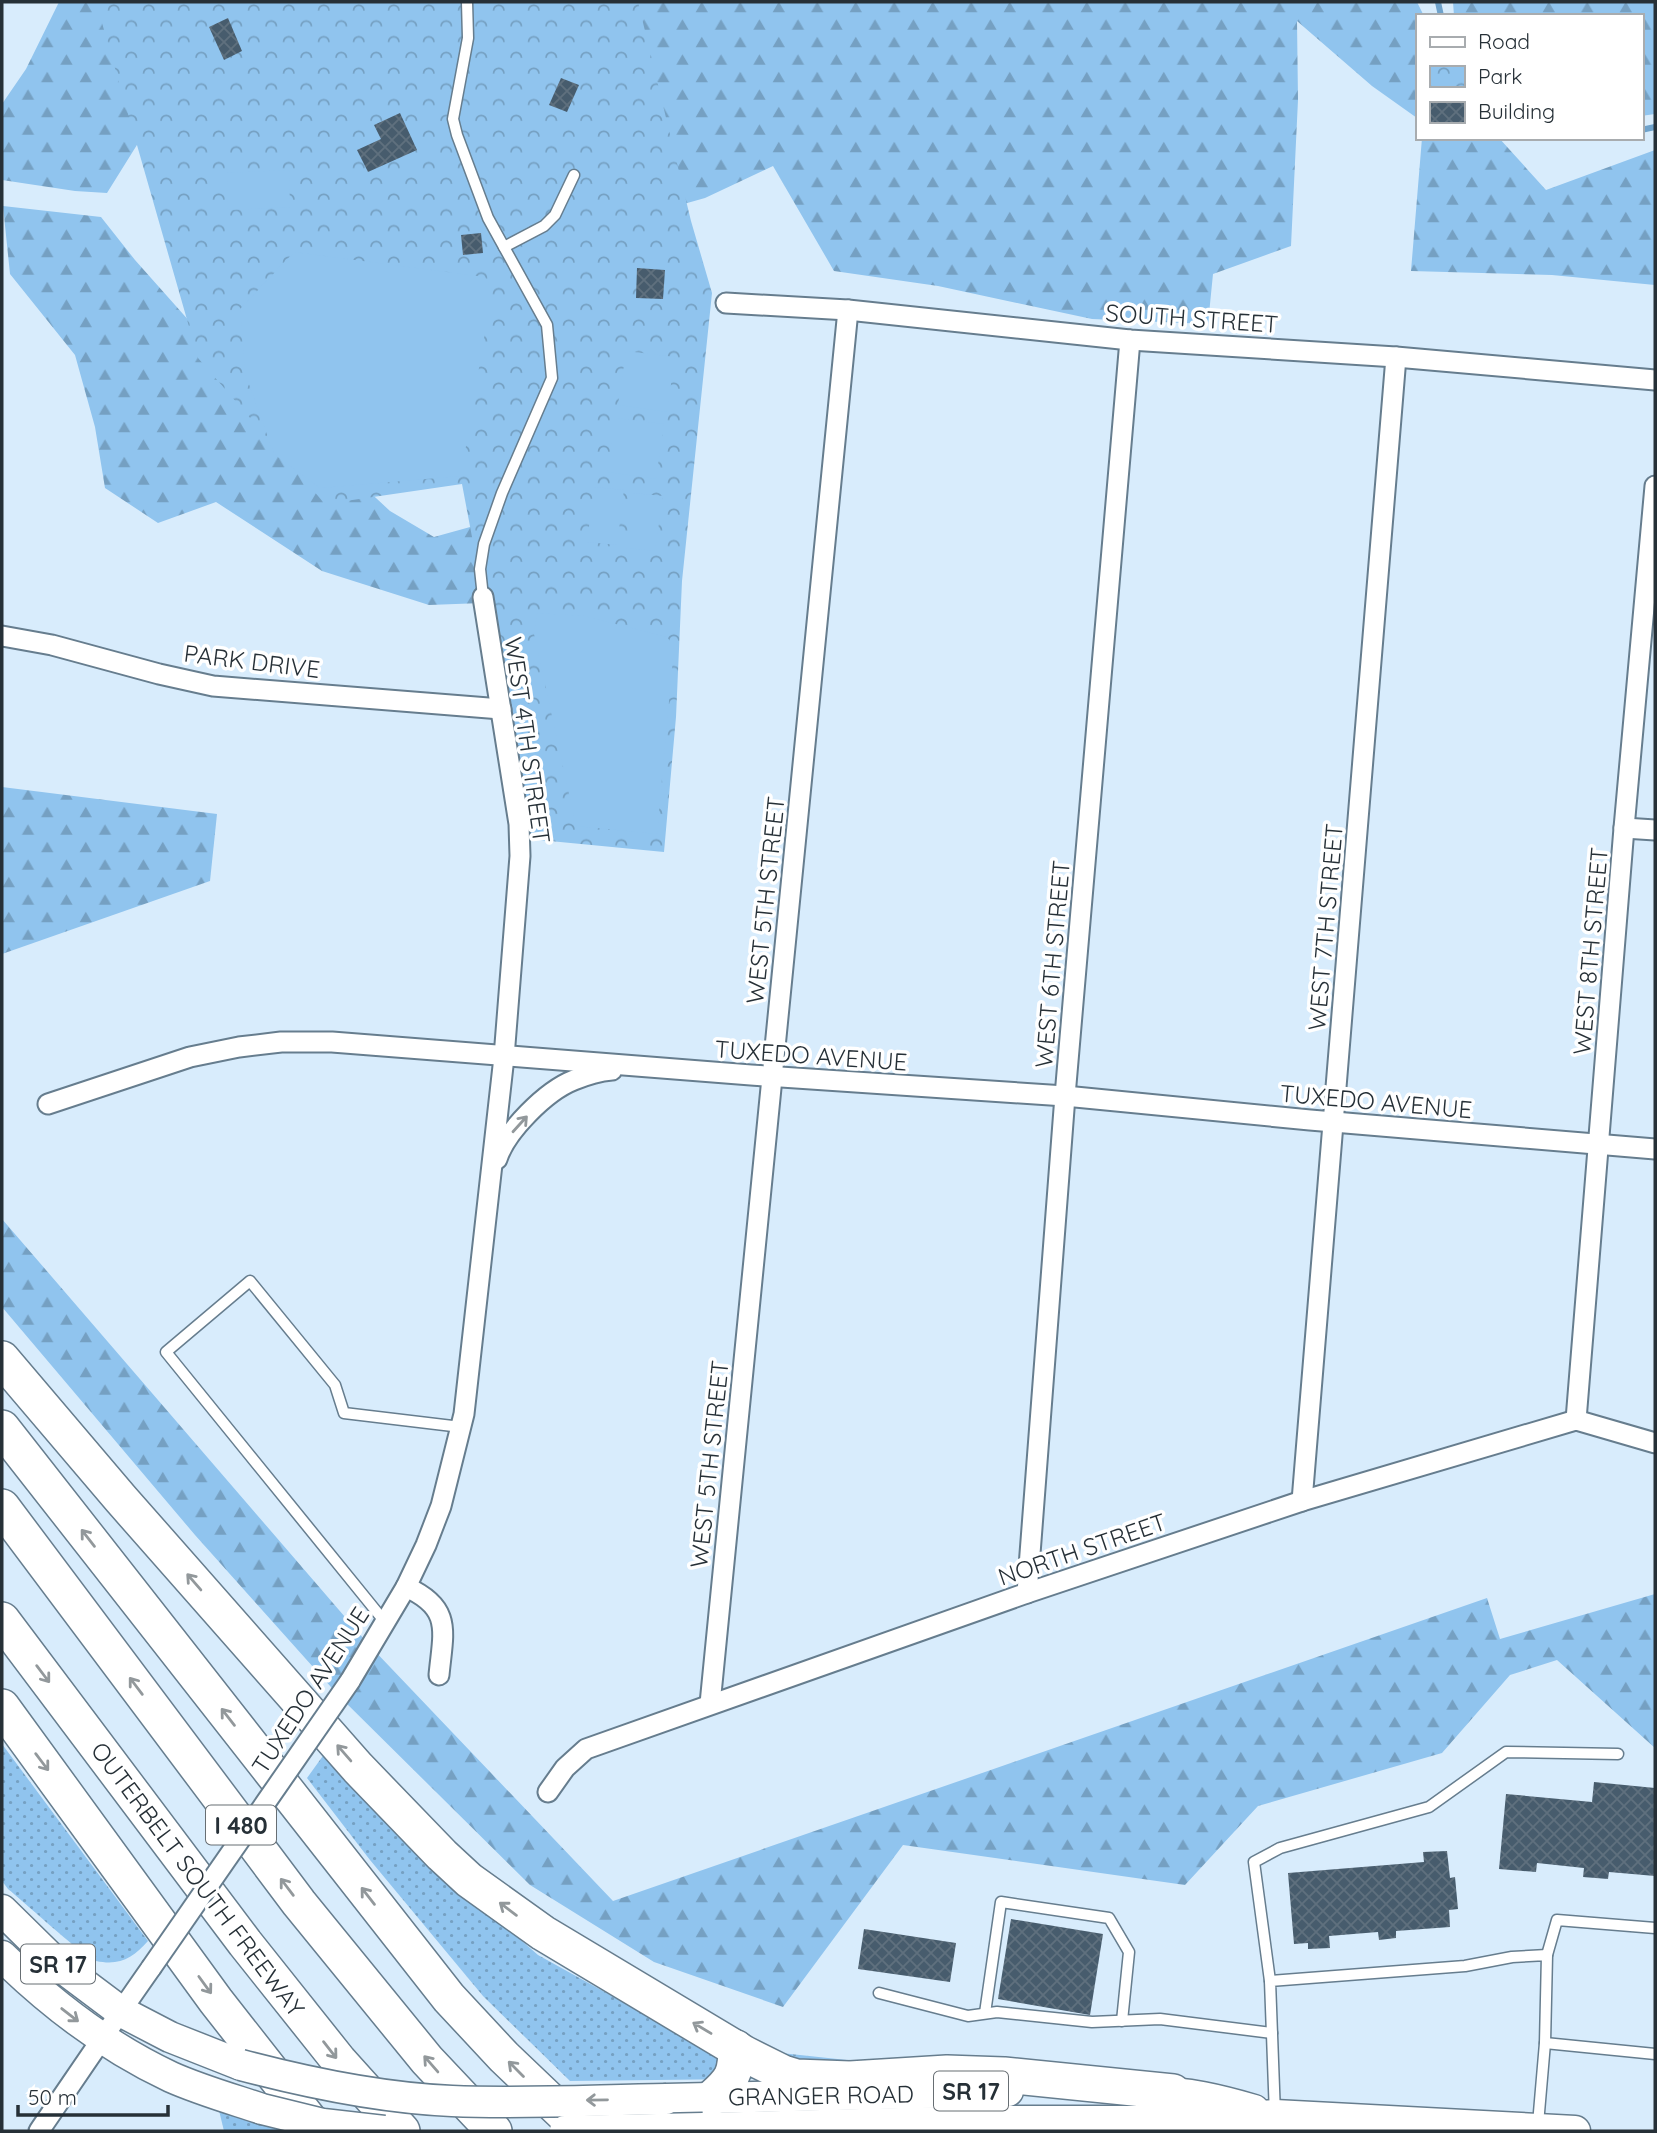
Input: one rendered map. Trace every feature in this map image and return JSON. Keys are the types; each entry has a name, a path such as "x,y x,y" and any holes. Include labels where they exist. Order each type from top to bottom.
{"highway":[{"path":"2,1359 358,1769 469,1880 543,1933 783,2073 803,2078 850,2080 947,2073 1004,2075 1178,2115"},
{"path":"2,1428 449,1998 534,2087 584,2131"},
{"name":"I 480","path":"2,1507 299,1903 427,2060 494,2131"},
{"name":"OUTERBELT SOUTH FREEWAY","path":"2,1620 245,1943 339,2061 402,2131"},
{"path":"2,1707 216,2001 318,2131"},
{"path":"708,2113 731,2080 736,2064 736,2048"}],"main road":[{"name":"GRANGER ROAD","path":"2,1910 56,1963 120,2011 179,2041 241,2065 292,2079 341,2088 450,2101 666,2099 708,2113"},
{"name":"SR 17","path":"2,1956 37,1989 103,2040 172,2077 262,2109 323,2124 384,2131"},
{"name":"GRANGER ROAD","path":"565,2131 708,2113 963,2122 1178,2115 1211,2098 1274,2123"},
{"name":"SR 17","path":"1274,2123 1575,2131"}],"street":[{"name":"SOUTH STREET","path":"726,303 848,310 1130,340 1396,357 1655,380"},
{"name":"WEST 5TH STREET","path":"710,1704 848,310"},
{"name":"WEST 6TH STREET","path":"1027,1592 1065,1096 1130,340"},
{"name":"WEST 7TH STREET","path":"1302,1501 1396,357"},
{"name":"WEST 8TH STREET","path":"1576,1420 1655,486"},
{"name":"WEST 4TH STREET","path":"484,597 519,824 520,856 504,1057"},
{"name":"PARK DRIVE","path":"2,636 52,645 213,686 500,709"},
{"path":"1624,828 1655,830"},
{"path":"48,1104 190,1057 281,1042 332,1042 504,1057"},
{"name":"TUXEDO AVENUE","path":"39,2131 350,1681 406,1587 441,1506 461,1427 504,1057 1065,1096 1655,1149"},
{"path":"490,1183 500,1150 518,1124 545,1098 572,1081 607,1070 635,1067"},
{"path":"1576,1420 1655,1443"},
{"name":"NORTH STREET","path":"548,1792 565,1768 586,1749 710,1704 1027,1592 1302,1501 1576,1420"},
{"path":"406,1587 434,1603 442,1619 443,1640 439,1675"}],"lane":[{"path":"467,2 468,38 453,119 488,218 547,325 552,378 502,493 484,544 480,569 484,597"},
{"path":"504,247 544,226 555,215 574,175"},
{"path":"385,1622 166,1352 250,1281 335,1385 344,1413 461,1427"},
{"path":"1274,2123 1270,1981 1254,1862 1280,1847 1429,1807 1506,1752 1618,1754"},
{"path":"985,2013 1001,1902 1109,1918 1129,1952 1122,2021"},
{"path":"1538,2129 1545,2043 1547,1955 1557,1920 1655,1928"},
{"path":"1270,1981 1465,1966 1511,1957 1547,1955"},
{"path":"879,1993 968,2016 997,2012 1092,2022 1160,2019 1272,2033"},
{"path":"1545,2043 1655,2054"}],"green space":[{"path":"59,2 226,2 107,193 2,180 2,104 26,69"},
{"path":"96,2 638,2 691,221 712,293 682,581 676,717 664,852 529,839 462,484 325,504 198,358"},
{"path":"517,2 1417,2 1423,14 1416,14 1416,117 1372,86 1297,21 1298,100 1291,246 1213,274 1208,324 1092,319 938,286 834,271 773,166 705,198 634,218 509,602 429,605 322,571 216,502 158,523 105,488 95,427 75,355 10,274 3,206 101,217 207,341 390,511 434,537 499,519"},
{"path":"1453,2 1655,2 1655,114 1643,116 1643,14 1454,14"},
{"path":"1422,140 1501,140 1546,190 1655,150 1655,285 1552,275 1411,271"},
{"path":"289,170 290,207 228,210 227,173"},
{"path":"294,252 485,277 492,290 461,476 320,488 274,454 246,376 240,309"},
{"path":"626,351 675,357 667,412 618,405"},
{"path":"615,418 664,424 656,479 607,472"},
{"path":"594,487 624,490 617,545 587,542"},
{"path":"633,493 663,496 655,551 626,548"},
{"path":"537,613 584,616 667,637 674,646 657,834 576,826 534,634"},
{"path":"2,787 217,814 210,881 2,954"},
{"path":"2,1219 370,1646 613,1901 1487,1598 1500,1639 1655,1594 1655,1748 1557,1660 1510,1675 1442,1753 1258,1806 1185,1885 903,1845 783,2007 654,1962 530,1885 339,1696 195,1535 2,1307"},
{"path":"2,1744 148,1941 131,1956 112,1962 96,1961 67,1940 2,1881"},
{"path":"325,1753 382,1819 538,1955 630,2006 781,2053 922,2068 921,2077 570,2081 483,1996 370,1860 307,1778"},
{"path":"215,2094 319,2131 224,2131"}],"building":[{"path":"228,18 242,51 224,60 209,27"},
{"path":"561,78 579,85 567,112 549,105"},
{"path":"400,113 417,150 368,172 357,150 381,139 374,125"},
{"path":"481,233 483,253 463,255 461,235"},
{"path":"637,268 665,270 663,299 636,298"},
{"path":"1594,1782 1655,1788 1655,1876 1609,1872 1608,1879 1583,1877 1584,1868 1537,1863 1536,1872 1499,1869 1506,1794 1592,1802"},
{"path":"1447,1851 1450,1878 1455,1877 1458,1909 1449,1910 1450,1927 1396,1931 1396,1938 1379,1940 1378,1932 1329,1936 1330,1948 1308,1949 1308,1943 1294,1944 1288,1873 1424,1862 1423,1852"},
{"path":"1011,1919 1103,1934 1090,2015 998,1999"},
{"path":"864,1929 956,1943 950,1982 858,1969"}],"waterway":[{"path":"1438,2 1441,14"},
{"path":"1643,130 1655,127"}]}
